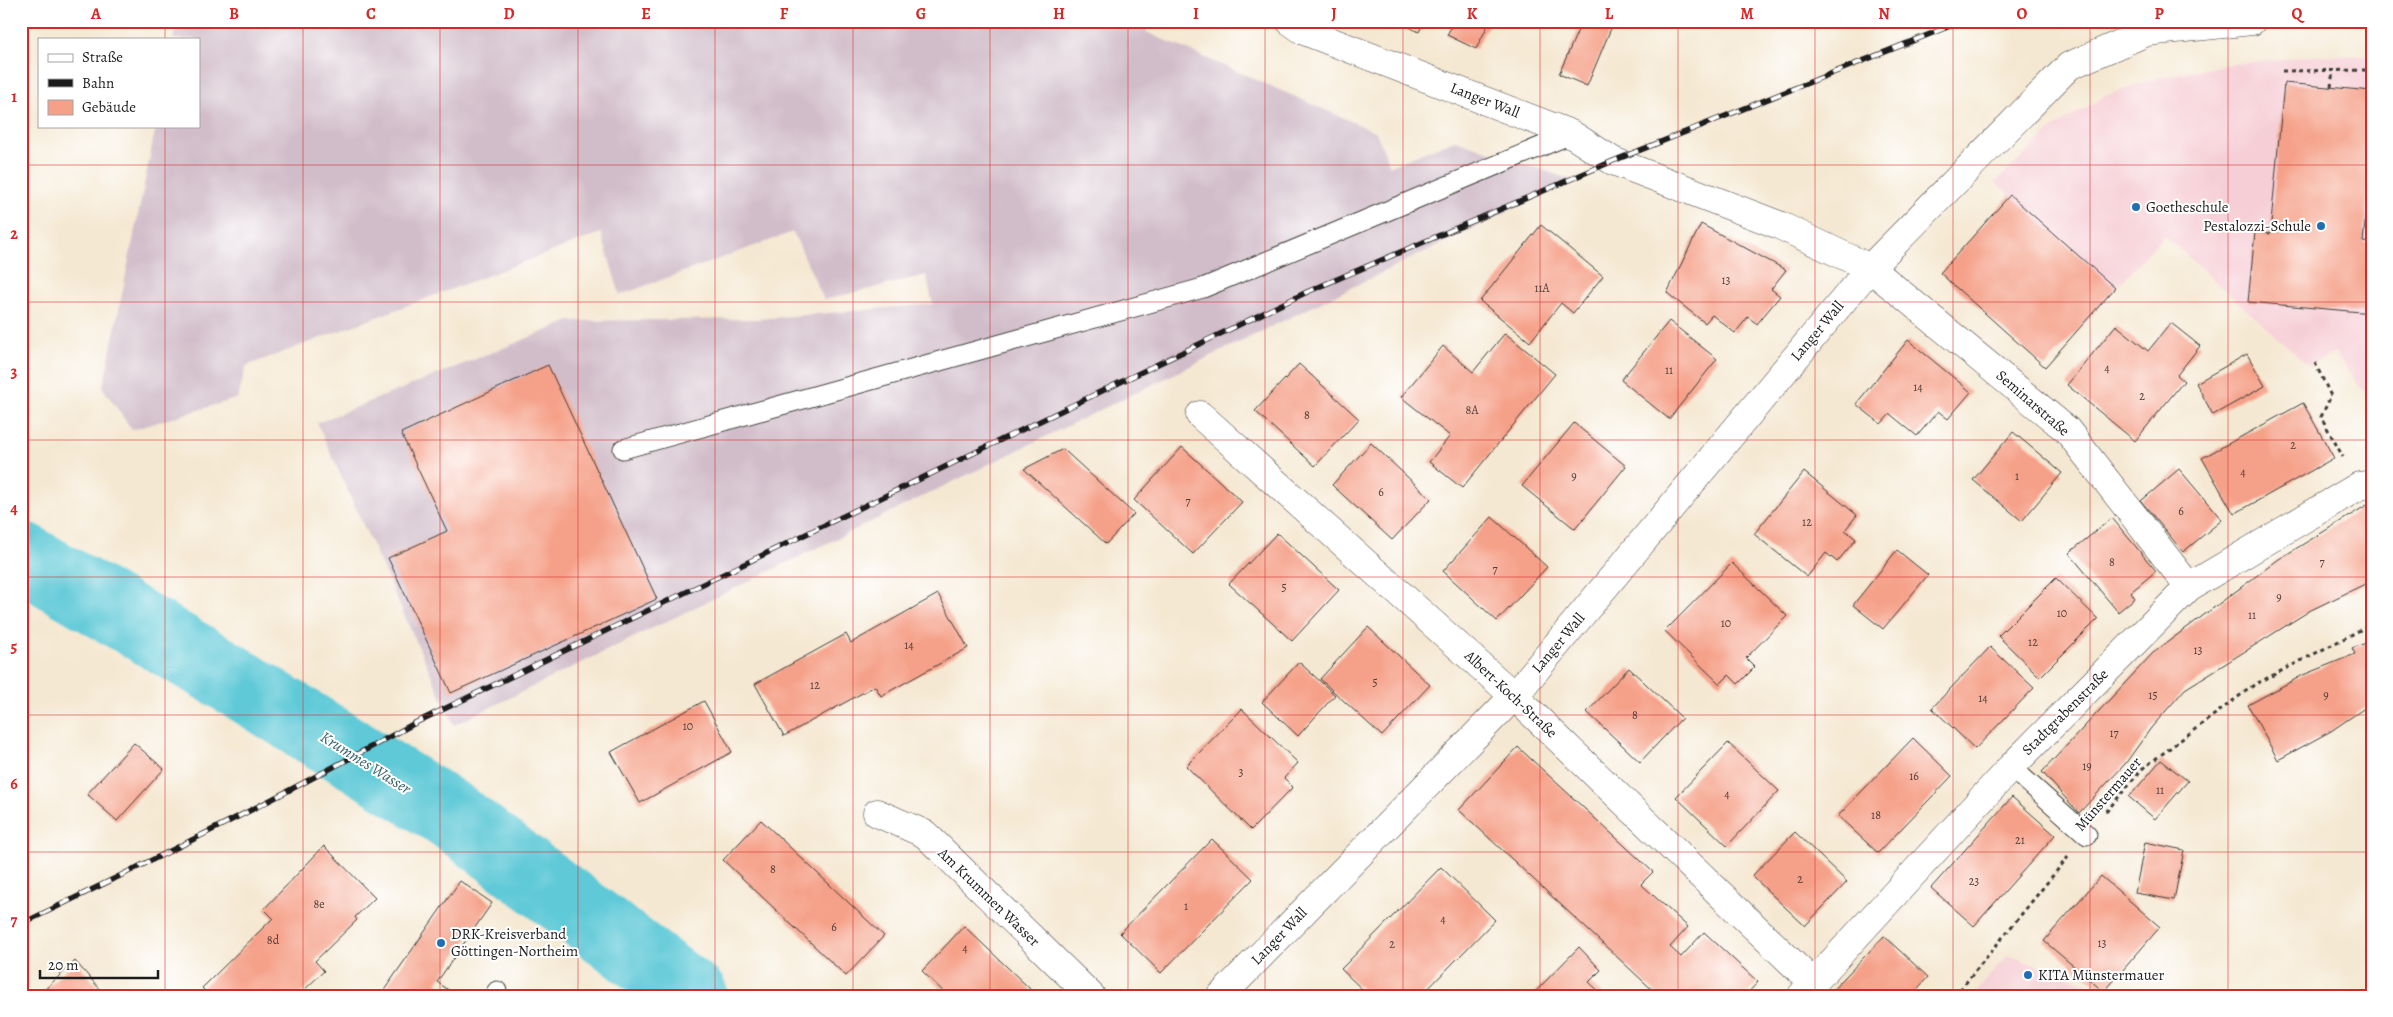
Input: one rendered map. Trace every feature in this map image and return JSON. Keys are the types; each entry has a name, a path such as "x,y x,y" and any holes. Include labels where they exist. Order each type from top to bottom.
{"street":[{"name":"Langer Wall","path":"1290,21 1304,31 1571,134 1613,161 1778,225 1870,268"},
{"name":"Langer Wall","path":"1221,996 1514,696 1870,268 2069,66 2147,32 2252,21"},
{"name":"Seminarstraße","path":"1870,268 2067,430 2189,587"},
{"name":"Albert-Koch-Straße","path":"1200,415 1514,696 1807,989"},
{"name":"Stadtgrabenstraße","path":"1807,989 2012,767 2189,587 2365,485"},
{"name":"Am Krummen Wasser","path":"877,812 925,834 1091,996"}],"lane":[{"path":"623,449 1203,288 1571,134"},
{"path":"2012,767 2087,835"}],"path":[{"path":"2331,87 2333,70"},
{"path":"2282,71 2372,70"},
{"path":"2315,363 2331,396 2321,417 2365,485"},
{"name":"Münstermauer","path":"1955,996 2142,769 2254,685 2372,624"}],"shaded area":[{"path":"177,21 1151,21 1146,32 1376,132 1390,166 1455,140 1572,180 454,725 317,423 570,321 759,319 933,304 926,275 824,300 793,232 620,295 601,233 246,366 238,398 132,430 103,388 156,128 200,128 200,38 173,38"},
{"name":"Goetheschule","path":"2372,55 2372,398 2359,386 2335,352 2309,366 2164,235 2045,367 1940,273 2010,195 1995,182 2055,127 2105,96 2158,78 2225,65 2311,56"},
{"name":"KITA Münstermauer","path":"2007,955 2126,996 1973,996"}],"building":[{"path":"1397,21 1424,21 1419,32"},
{"path":"1454,21 1490,21 1476,49 1447,35"},
{"path":"1582,21 1600,21 1612,26 1587,86 1559,74"},
{"name":"Pestalozzi-Schule","path":"2284,83 2372,91 2372,155 2363,242 2372,243 2372,313 2248,302 2255,232 2270,234"},
{"path":"2010,195 2115,288 2045,367 1940,273"},
{"path":"1701,224 1786,270 1771,289 1780,296 1757,324 1748,317 1735,333 1712,315 1705,323 1667,293"},
{"path":"1541,225 1603,276 1573,313 1561,303 1530,342 1480,301"},
{"path":"1669,321 1717,359 1669,419 1621,380"},
{"path":"2171,323 2200,346 2177,375 2184,381 2135,441 2067,385 2116,325 2148,351"},
{"path":"1505,333 1555,374 1462,488 1429,462 1450,436 1401,397 1443,346 1473,372"},
{"path":"1908,340 1971,392 1948,419 1938,411 1917,436 1890,414 1881,424 1856,404"},
{"path":"2247,354 2265,386 2213,415 2196,383"},
{"path":"1299,364 1359,419 1315,466 1255,411"},
{"path":"548,365 657,599 451,693 388,558 447,531 401,433"},
{"path":"2303,403 2334,458 2234,514 2202,458"},
{"path":"1574,423 1626,466 1575,529 1522,486"},
{"path":"2013,432 2062,473 2022,521 1973,480"},
{"path":"1371,443 1431,499 1392,540 1332,485"},
{"path":"1182,447 1242,502 1193,554 1134,500"},
{"path":"1063,449 1134,514 1106,544 1024,469"},
{"path":"2179,469 2222,520 2183,552 2141,501"},
{"path":"1804,472 1857,515 1845,530 1856,539 1837,562 1826,553 1807,577 1754,534"},
{"path":"2372,502 2372,576 2365,584 2311,610 2185,689 2151,728 2125,764 2079,813 2042,772 2153,653 2279,559"},
{"path":"1492,517 1547,567 1497,621 1443,571"},
{"path":"2112,518 2156,571 2131,592 2135,598 2118,612 2069,553"},
{"path":"1277,533 1339,590 1292,641 1229,584"},
{"path":"1897,550 1928,575 1883,629 1853,605"},
{"path":"1732,563 1787,616 1746,658 1755,667 1738,684 1729,675 1720,684 1665,631"},
{"path":"2056,578 2098,619 2040,677 1998,636"},
{"path":"938,594 968,648 881,696 875,686 784,736 755,684 846,634 851,643"},
{"path":"1368,627 1430,685 1382,736 1320,679"},
{"path":"2372,641 2372,703 2331,731 2278,760 2248,705 2303,675 2355,654 2352,648"},
{"path":"1990,647 2034,688 1975,749 1932,708"},
{"path":"1299,662 1335,695 1298,736 1262,702"},
{"path":"1629,668 1682,718 1640,762 1587,712"},
{"path":"704,701 732,752 640,803 611,752"},
{"path":"1242,709 1298,763 1284,778 1293,787 1251,830 1186,766"},
{"path":"1913,738 1952,776 1878,853 1838,816"},
{"path":"134,743 164,769 117,821 87,794"},
{"path":"1728,743 1779,791 1727,846 1676,797"},
{"path":"1518,747 1653,872 1641,884 1688,927 1670,947 1681,957 1704,932 1758,982 1745,996 1659,996 1459,810"},
{"path":"2161,760 2188,781 2155,819 2129,797"},
{"path":"2012,797 2055,835 1974,926 1931,888"},
{"path":"761,820 884,936 846,976 723,860"},
{"path":"1795,832 1847,882 1805,926 1752,876"},
{"path":"1212,839 1253,879 1161,973 1120,933"},
{"path":"2145,842 2184,850 2174,900 2135,893"},
{"path":"324,846 375,898 355,917 357,920 315,961 324,971 298,996 210,996 202,988 273,918 264,909"},
{"path":"1441,867 1495,920 1421,996 1369,996 1341,969"},
{"path":"2101,876 2160,927 2104,992 2044,941"},
{"name":"DRK-Kreisverband Göttingen-Northeim","path":"460,881 492,903 437,982 457,996 380,996"},
{"path":"964,926 1037,996 948,996 922,971"},
{"path":"1884,936 1928,977 1911,996 1827,996"},
{"path":"1579,947 1601,970 1589,982 1604,996 1531,996"},
{"path":"75,961 106,996 38,996"}],"waterway":[{"name":"Krummes Wasser","path":"21,556 225,675 451,815 693,996"}],"railway":[{"path":"21,924 220,826 415,723 1307,292 1613,161 1950,26 1967,21"}],"place":[{"name":"Goetheschule","path":"2136,207"},
{"name":"Pestalozzi-Schule","path":"2321,226"},
{"name":"DRK-Kreisverband Göttingen-Northeim","path":"441,943"},
{"name":"KITA Münstermauer","path":"2028,975"}]}
